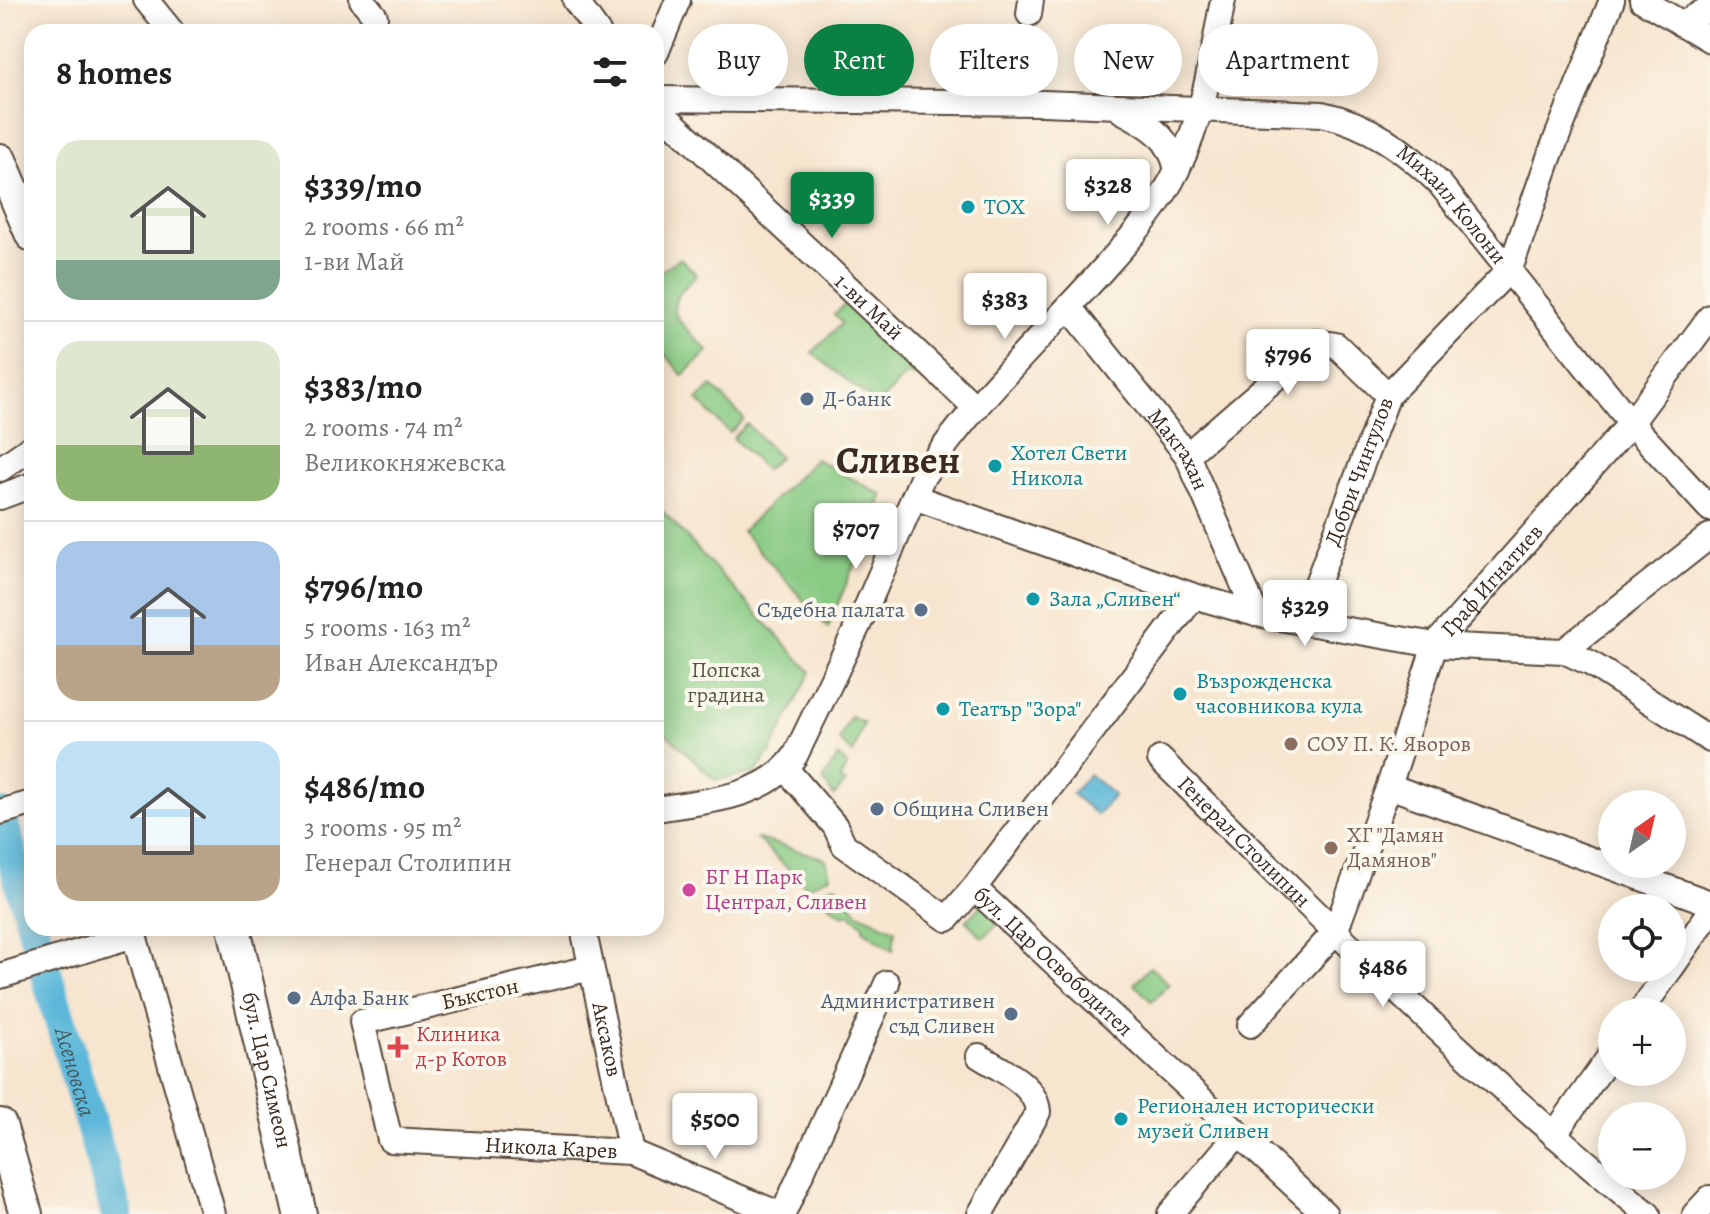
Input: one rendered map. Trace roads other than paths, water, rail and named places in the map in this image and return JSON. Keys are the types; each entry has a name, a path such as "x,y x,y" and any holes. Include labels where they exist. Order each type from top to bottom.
{"main road":[{"path":"0,160 24,216"},
{"name":"бул. Цар Симеон","path":"236,936 300,1214"},
{"path":"0,1125 26,1214"}],"street":[{"path":"146,0 166,24"},
{"path":"575,0 592,24"},
{"path":"664,34 678,0"},
{"path":"664,808 734,795 773,779 790,763 830,686 914,497 935,458 976,408 1139,228 1177,170 1200,111 1223,0"},
{"name":"Добри Чинтулов","path":"1302,623 1388,395 1510,269 1551,152 1612,0"},
{"path":"1642,0 1710,40"},
{"path":"1682,24 1710,8"},
{"name":"Михаил Колони","path":"664,99 1043,103 1322,114 1347,120 1410,155 1440,184 1631,423 1710,509"},
{"path":"1119,108 1162,136 1173,148 1177,170"},
{"name":"1-ви Май","path":"664,115 976,408"},
{"name":"Макгахан","path":"1069,307 1187,455 1256,614"},
{"name":"Граф Игнатиев","path":"1335,932 1389,786 1435,645 1631,423 1710,317"},
{"path":"1187,455 1317,342 1336,345 1388,395"},
{"path":"0,469 24,452"},
{"path":"0,497 24,488"},
{"path":"914,497 1194,596 1256,614 1435,645 1564,651 1590,663 1710,740"},
{"path":"1564,651 1710,536"},
{"path":"974,888 1194,596"},
{"name":"Генерал Столипин","path":"1160,759 1335,932 1554,1135 1648,1214"},
{"name":"бул. Цар Освободител","path":"790,763 835,826 844,845 947,919 974,888 1325,1214"},
{"path":"1389,786 1710,903"},
{"path":"1686,947 1710,912"},
{"path":"1250,1025 1335,932"},
{"path":"8,974 84,951 121,936"},
{"path":"135,936 179,1082 213,1214"},
{"name":"Аксаков","path":"585,936 631,1152"},
{"name":"Бъкстон","path":"407,1141 390,1140 362,1022 591,968"},
{"path":"781,1214 887,983"},
{"path":"979,1056 1027,1087 1037,1100 1038,1112 980,1214"},
{"path":"1554,1135 1598,1073"},
{"path":"1170,1214 1238,1134"},
{"name":"Никола Карев","path":"407,1141 631,1152 781,1214"},
{"path":"1695,1214 1710,1198"}],"water":[{"path":"1089,774 1114,795 1097,815 1072,794"}],"waterway":[{"name":"Асеновска","path":"0,814 24,896"},
{"name":"Асеновска","path":"35,936 117,1214"}],"place":[{"name":"ТОХ","path":"968,207"},
{"name":"Д-банк","path":"807,399"},
{"name":"Хотел Свети Никола","path":"995,466"},
{"name":"Зала „Сливен“","path":"1033,599"},
{"name":"Съдебна палата","path":"921,610"},
{"name":"Възрожденска часовникова кула","path":"1180,694"},
{"name":"Театър \"Зора\"","path":"943,709"},
{"name":"СОУ П. К. Яворов","path":"1291,744"},
{"name":"Община Сливен","path":"877,809"},
{"name":"ХГ \"Дамян Дамянов\"","path":"1331,848"},
{"name":"БГ H Парк Централ, Сливен","path":"689,890"},
{"name":"Алфа Банк","path":"294,998"},
{"name":"Административен съд Сливен","path":"1011,1014"},
{"name":"Клиника д-р Котов","path":"398,1047"},
{"name":"Регионален исторически музей Сливен","path":"1121,1119"}],"district":[{"name":"Сливен","path":"898,460"}],"park label":[{"name":"Попска градина","path":"726,682"}]}
